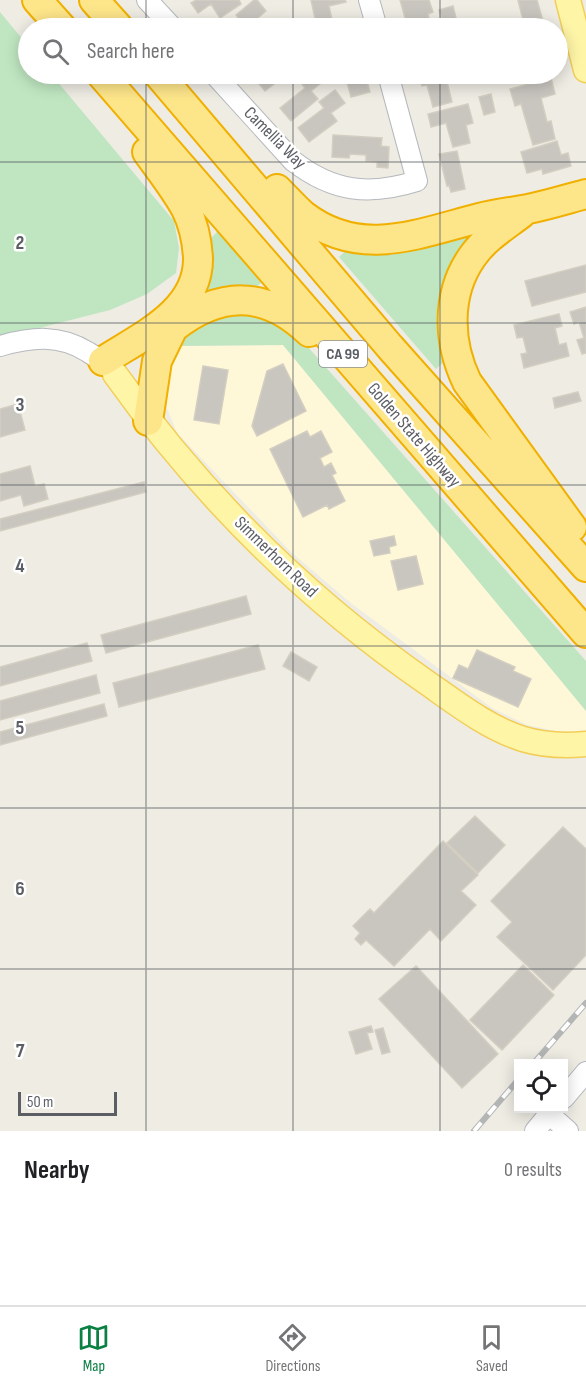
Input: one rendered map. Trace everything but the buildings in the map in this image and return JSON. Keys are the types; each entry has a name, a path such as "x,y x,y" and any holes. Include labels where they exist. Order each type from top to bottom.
{"highway":[{"path":"37,0 53,18"},
{"path":"94,0 110,18"},
{"path":"100,84 180,199 193,226 198,263 194,285 187,299 164,322 109,367"},
{"name":"Golden State Highway","path":"110,84 586,633"},
{"name":"CA 99","path":"168,84 390,347 586,567"},
{"path":"170,84 303,215 339,234 367,240 396,240 505,211 527,209 586,194"},
{"path":"527,209 494,233 472,257 464,271 453,311 454,346 458,364 467,382 586,545"},
{"path":"109,367 173,328 188,316 206,307 240,300 273,307 295,320 394,414"},
{"path":"148,421 157,361 173,328"}],"main road":[{"path":"568,0 586,70"},
{"name":"Simmerhorn Road","path":"109,367 148,421 220,503 336,615 453,701 508,733 548,744 586,744"}],"street":[{"path":"147,0 163,18"},
{"path":"369,0 374,18"},
{"name":"Camellia Way","path":"222,84 293,161 324,181 355,189 376,190 396,188 417,181 391,84"},
{"name":"Simmerhorn Road","path":"0,346 30,338 60,339 77,345 109,367"},
{"path":"568,1093 586,1072"},
{"path":"535,1131 550,1113"},
{"path":"554,1113 568,1131"}],"shaded area":[{"path":"283,345 586,711 586,731 565,733 527,725 492,708 352,604 292,553 177,433 167,408 165,379 175,346"}],"green space":[{"path":"0,12 18,34 18,84 59,84 174,221 179,248 176,273 147,294 110,310 0,338"},
{"path":"499,221 470,247 448,358 436,369 339,257 351,246"},
{"path":"219,230 264,280 250,293 196,303 205,244"},
{"path":"258,313 299,337 586,661 586,711 283,345 175,346 188,327 235,314"}],"railway":[{"path":"537,1059 586,1003"},
{"path":"474,1131 514,1085"}]}
